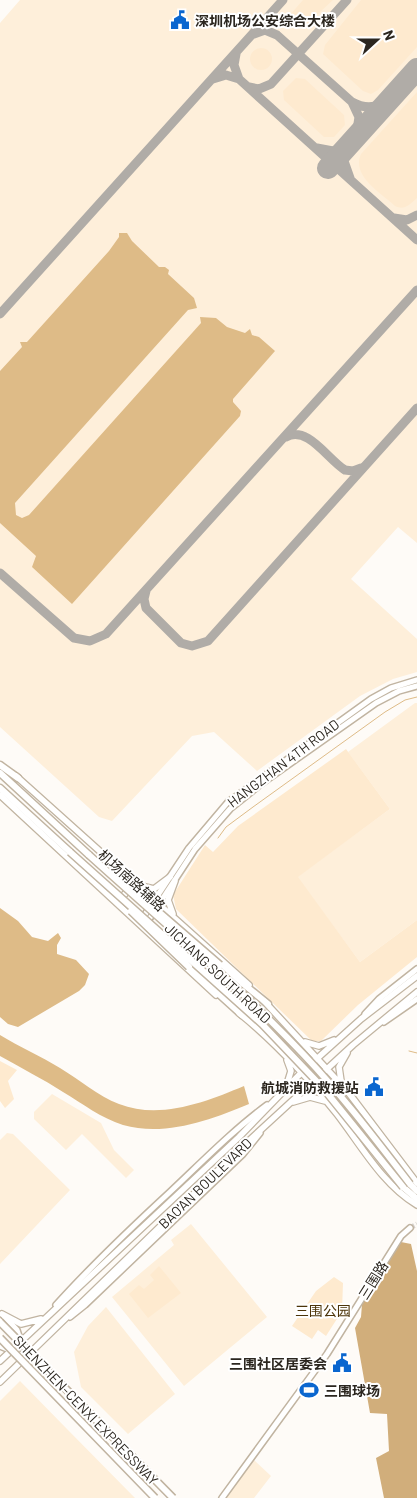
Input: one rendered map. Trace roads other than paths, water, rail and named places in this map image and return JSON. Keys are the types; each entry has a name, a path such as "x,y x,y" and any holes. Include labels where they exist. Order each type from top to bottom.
{"highway":[{"path":"0,763 18,778"},
{"name":"JICHANG SOUTH ROAD","path":"0,773 250,1000 331,1085 417,1191"},
{"name":"JICHANG SOUTH ROAD","path":"0,788 262,1024 323,1088 403,1187 417,1199"},
{"path":"89,855 152,905 268,1004"},
{"path":"83,862 189,967 242,1015"},
{"name":"SHENZHEN-CENXI EXPRESSWAY","path":"0,1322 173,1498"},
{"name":"SHENZHEN-CENXI EXPRESSWAY","path":"0,1338 156,1498"}],"main road":[{"name":"机场南路辅路","path":"18,778 181,923 268,1004 354,1099 413,1184"},
{"name":"机场南路辅路","path":"0,796 204,986 242,1015 279,1050 329,1104 388,1181 417,1205"},
{"path":"109,896 119,898 128,890 128,882 115,865"},
{"path":"130,878 150,889 157,888 172,879"},
{"path":"172,879 169,903 181,923"},
{"name":"BAO'AN BOULEVARD","path":"0,1361 52,1310 78,1289 239,1137 301,1073 342,1035 417,976"},
{"name":"BAO'AN BOULEVARD","path":"0,1382 327,1068 372,1028 417,992"},
{"path":"284,1090 291,1071 279,1050 291,1046 294,1038 292,1030"},
{"path":"300,1039 313,1046 319,1046 342,1035"},
{"path":"348,1092 340,1080 338,1070 353,1045"},
{"path":"336,1113 334,1104 338,1097 346,1095 354,1099"},
{"path":"289,1104 314,1097 329,1104"},
{"path":"1,1314 21,1324 30,1323 45,1317"}],"street":[{"name":"HANGZHAN 4TH ROAD","path":"143,929 157,902 205,827 244,789 371,698 391,688 417,680"},
{"name":"HANGZHAN 4TH ROAD","path":"172,879 213,827 249,792 376,703 399,691 417,686"},
{"name":"HANGZHAN 4TH ROAD","path":"138,924 157,902"},
{"path":"361,1019 379,999 417,969"},
{"path":"372,1028 417,999"},
{"name":"三围路","path":"222,1498 327,1354 401,1236 410,1228"},
{"path":"1,1314 16,1330 26,1357"},
{"path":"0,1346 26,1357"}],"waterway":[{"path":"218,838 226,827 385,712 405,700 417,697"},
{"path":"409,1051 417,1053"}],"tunnel":[{"path":"410,1228 417,1224"}],"place":[{"name":"深圳机场公安综合大楼","path":"180,20"},
{"name":"航城消防救援站","path":"374,1087"},
{"name":"三围社区居委会","path":"342,1363"},
{"name":"三围球场","path":"309,1390"}],"park label":[{"name":"三围公园","path":"323,1310"}]}
